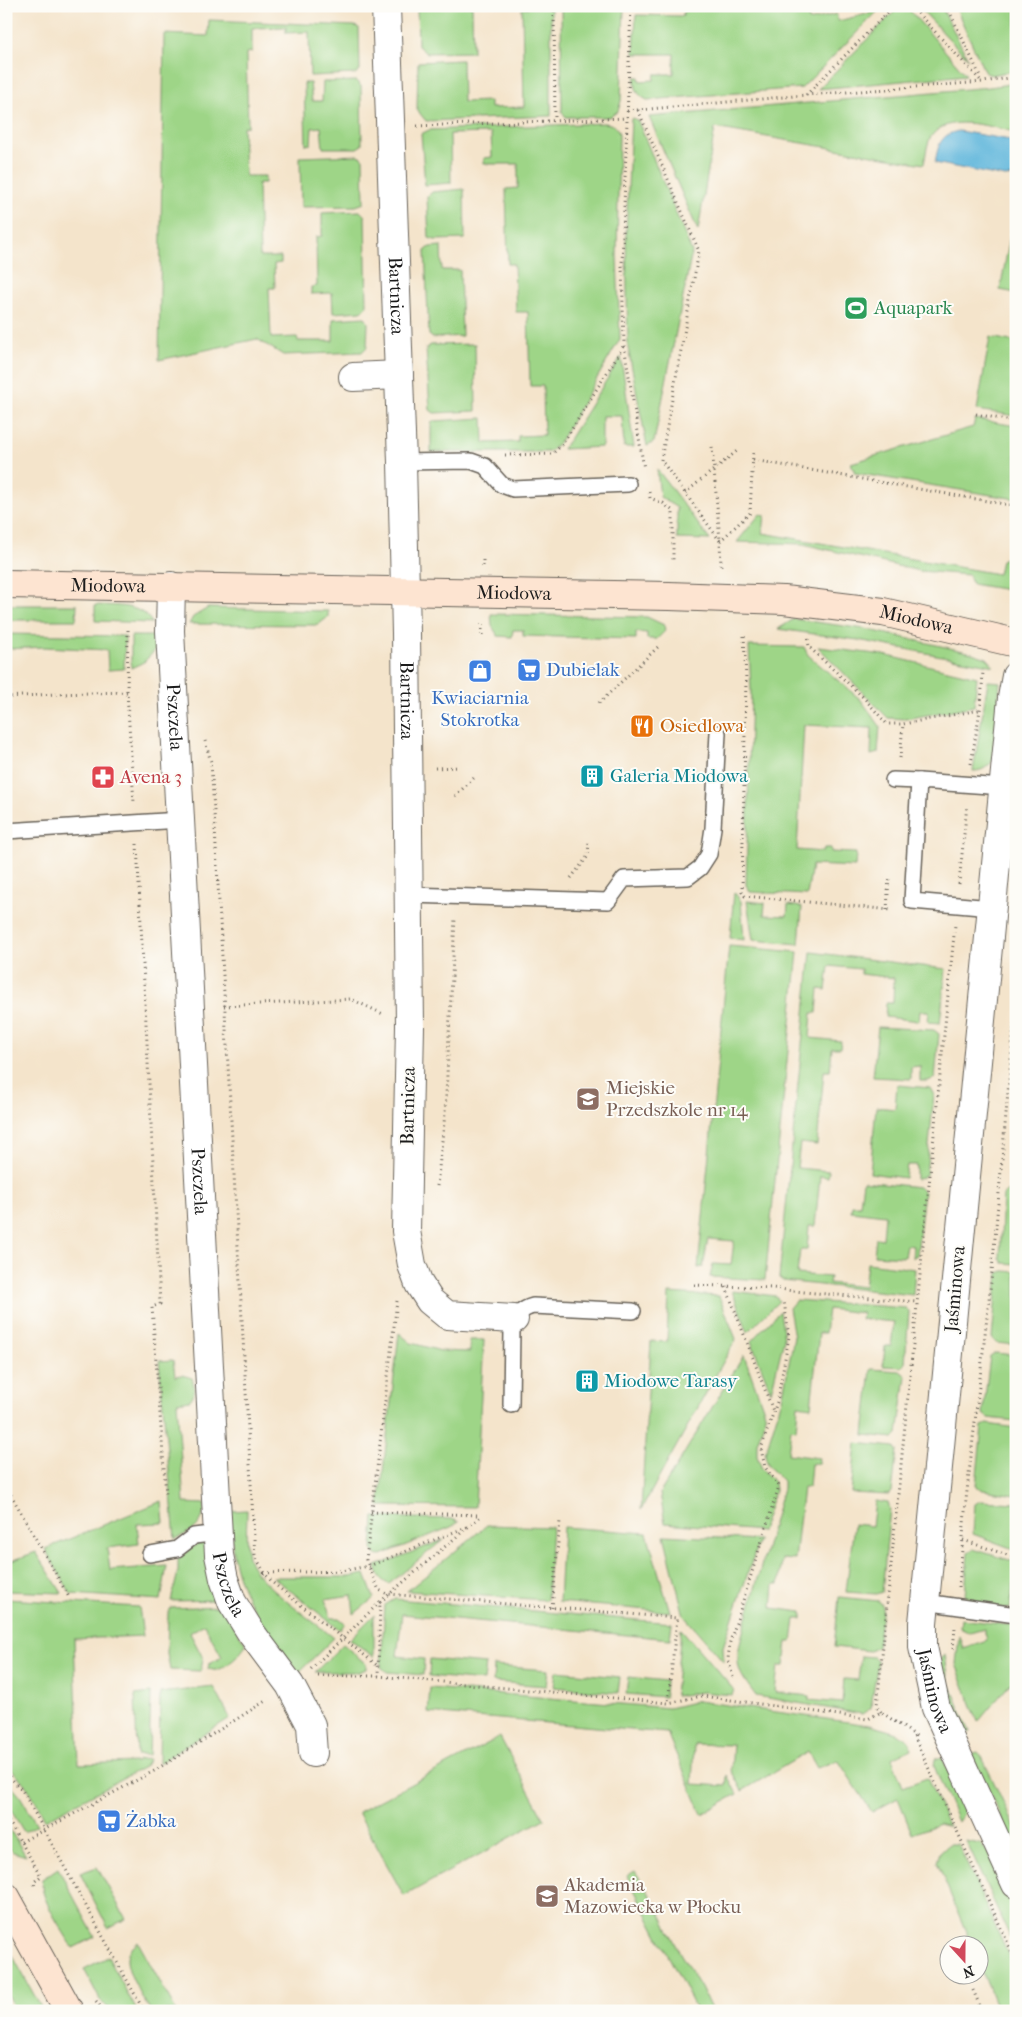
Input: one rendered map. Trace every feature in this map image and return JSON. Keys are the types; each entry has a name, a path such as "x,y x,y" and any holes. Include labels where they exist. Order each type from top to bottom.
{"street":[{"name":"Bartnicza","path":"386,6 402,462 410,1026 406,1231 412,1265 419,1284 430,1302 447,1315 514,1319"},
{"path":"353,376 399,374"},
{"name":"Miodowa","path":"6,584 404,590 784,600 883,612 1015,641"},
{"name":"Pszczela","path":"171,586 170,631 219,1555 224,1579 232,1602 252,1634 298,1680 311,1725 313,1752"},
{"name":"Jaśminowa","path":"1016,676 1003,787 925,1602 923,1647 936,1708 1016,1884"},
{"path":"6,1897 69,2011"}],"lane":[{"path":"402,462 472,461 484,466 502,484 513,489 628,484"},
{"path":"409,894 608,901 624,879 688,877 700,868 709,854 713,828 718,733"},
{"path":"893,780 1003,787"},
{"path":"919,781 912,901 992,908"},
{"path":"6,831 180,820"},
{"path":"511,1405 514,1319 525,1308 533,1306 633,1311"},
{"path":"150,1554 177,1549 194,1536 219,1533"},
{"path":"925,1602 1016,1616"}],"path":[{"path":"554,6 555,121"},
{"path":"630,6 622,264 624,345 645,474"},
{"path":"806,95 894,6"},
{"path":"911,6 983,82"},
{"path":"947,6 983,82"},
{"path":"627,111 983,82 1016,77"},
{"path":"638,110 699,251 661,460 720,541"},
{"path":"417,126 627,118"},
{"path":"504,454 552,454 562,445 624,345"},
{"path":"976,414 1016,422"},
{"path":"712,447 721,566"},
{"path":"685,493 737,451"},
{"path":"720,541 750,513 753,454"},
{"path":"753,460 1016,506"},
{"path":"648,490 650,498 663,503 673,511 673,562"},
{"path":"128,630 127,692 136,823 160,1304 152,1307 166,1495"},
{"path":"744,636 746,679 742,891 745,896 897,910"},
{"path":"808,639 809,647 864,699 887,724 903,724"},
{"path":"599,702 659,646"},
{"path":"954,1749 942,1753 881,1712 877,1706 969,784 981,704 983,671"},
{"path":"6,697 127,692"},
{"path":"204,737 211,762 255,1551 257,1560 264,1572 280,1589 378,1666"},
{"path":"439,768 458,767"},
{"path":"455,796 476,776"},
{"path":"588,856 589,841"},
{"path":"224,1006 351,999 410,1026"},
{"path":"952,1657 991,1282 1016,1003"},
{"path":"412,1265 400,1276 366,1560 379,1590 388,1594 677,1618 668,1703"},
{"path":"694,1285 773,1288 793,1292 917,1302"},
{"path":"726,1286 774,1412"},
{"path":"733,1677 728,1659 730,1642 780,1486 765,1467 761,1449 774,1412 790,1336 784,1301"},
{"path":"6,1486 70,1599"},
{"path":"21,1842 154,1771 298,1680 388,1594 481,1516 371,1512"},
{"path":"552,1608 560,1521"},
{"path":"264,1572 341,1571 369,1566 469,1526"},
{"path":"963,1540 1016,1558"},
{"path":"378,1676 380,1602"},
{"path":"298,1680 317,1676 378,1676 668,1703 702,1696 868,1719 881,1712"},
{"path":"914,1734 1016,1961"},
{"path":"6,1773 22,1790 144,2011"},
{"path":"6,1817 41,1876 34,1882 35,1893"},
{"path":"974,1990 982,2011"},
{"path":"94,1997 104,2011"},
{"path":"6,2004 10,2011"}],"green space":[{"path":"417,6 472,6 473,52 426,53 418,46"},
{"path":"551,6 551,116 426,121 417,110 418,62 462,60 463,102 490,101 490,108 524,107 522,8"},
{"path":"561,6 624,6 621,101 618,111 610,117 566,117 562,112"},
{"path":"687,6 806,6 809,21 836,14 838,21 871,13 870,6 883,6 802,88 647,100 640,96 637,91 635,77 639,77 640,81 654,80 655,74 674,74 674,54 634,54 636,15 682,16"},
{"path":"900,6 906,6 966,75 818,89"},
{"path":"918,6 941,6 968,59"},
{"path":"955,6 1016,6 1016,70 992,75 985,73"},
{"path":"209,20 355,26 359,28 360,70 355,74 310,76 309,32 286,33 286,27 252,28 252,52 246,53 248,126 243,127 245,176 265,176 265,183 258,183 260,257 281,257 281,263 274,264 275,288 269,288 271,338 297,337 298,341 333,341 333,319 365,317 368,323 367,347 362,352 283,355 257,339 159,360 164,34 208,36"},
{"path":"356,81 361,86 362,145 357,148 323,148 321,127 312,128 311,144 306,145 304,83 310,83 312,101 322,101 323,82"},
{"path":"1016,83 1016,132 984,125 951,124 933,134 928,144 924,164 715,128 698,231 649,117 990,87"},
{"path":"633,118 638,121 692,252 654,442 647,446 628,348 626,235 631,119"},
{"path":"604,123 614,126 619,134 617,257 620,339 559,443 549,452 431,452 431,423 434,421 483,418 484,443 518,442 518,436 544,435 543,386 530,386 528,312 516,312 514,264 508,264 506,189 518,188 518,164 484,164 484,158 492,157 491,133 450,134 451,183 425,185 421,134 429,130"},
{"path":"359,155 363,159 364,203 356,206 301,207 300,157"},
{"path":"464,189 465,239 435,240 429,238 427,197 432,192"},
{"path":"360,211 365,216 367,306 361,311 333,313 332,293 311,294 311,287 317,286 316,237 322,236 322,213"},
{"path":"1014,215 1016,215 1016,293 1000,290"},
{"path":"441,246 442,270 460,270 462,336 433,338 429,335 425,251 430,247"},
{"path":"990,337 1016,342 1016,416 977,410"},
{"path":"475,344 476,411 434,413 430,410 426,348 431,345"},
{"path":"621,357 634,447 624,447 622,416 602,416 602,447 563,449"},
{"path":"975,419 1016,426 1016,499 855,473 851,463 973,427"},
{"path":"657,469 710,540 677,539 677,508 660,497"},
{"path":"760,514 765,515 763,533 998,574 1001,560 1012,557 1016,560 1016,588 1014,591 972,584 969,575 919,571 803,544 737,542"},
{"path":"6,605 77,605 76,620 6,620"},
{"path":"95,605 134,609 141,612 152,623 95,621"},
{"path":"208,608 328,611 328,617 318,625 189,624 193,617"},
{"path":"491,614 647,617 664,625 665,631 657,639 647,639 647,633 636,632 636,639 523,636 523,630 513,630 512,637 498,636 492,626"},
{"path":"794,619 865,629 972,653 987,658 994,666 858,640 778,629"},
{"path":"6,634 125,636 124,669 108,670 107,650 44,647 6,649"},
{"path":"131,636 158,636 158,647 144,662 131,668"},
{"path":"749,646 804,647 808,655 861,700 880,726 878,753 871,755 872,728 804,725 797,850 823,852 824,848 831,848 831,852 856,853 855,867 812,865 807,895 750,892 746,885 751,690"},
{"path":"818,647 884,655 977,677 974,706 906,719 888,718"},
{"path":"988,681 1000,682 993,761 984,768 973,771"},
{"path":"734,892 741,901 744,940 730,938"},
{"path":"747,901 765,903 764,915 787,916 788,905 802,907 799,944 753,940"},
{"path":"729,946 798,952 765,1280 710,1277 713,1264 731,1265 734,1241 708,1239 703,1267 698,1268"},
{"path":"811,952 946,969 940,1023 928,1022 929,1011 920,1011 919,1021 885,1017 886,1003 893,1003 894,978 861,974 861,969 829,966 826,990 819,989 817,1013 812,1013 810,1038 841,1041 840,1048 832,1048 830,1071 824,1071 817,1145 800,1143 797,1168 829,1171 828,1177 820,1176 815,1226 809,1226 807,1250 800,1250 797,1274 830,1277 829,1283 864,1287 867,1263 915,1269 913,1295 783,1281 779,1278"},
{"path":"878,1027 934,1030 939,1034 935,1078 928,1081 920,1081 920,1066 911,1067 911,1079 873,1077"},
{"path":"897,1085 930,1088 934,1095 926,1175 916,1180 916,1165 907,1165 905,1178 870,1173 876,1107 895,1109"},
{"path":"1016,1114 1016,1183 1009,1179 1013,1117"},
{"path":"863,1181 919,1187 924,1192 917,1255 912,1258 913,1246 906,1245 904,1257 874,1255 876,1238 883,1239 885,1215 851,1211 852,1205 860,1205"},
{"path":"1008,1191 1016,1192 1016,1264 1003,1263 1000,1258 1003,1195"},
{"path":"1004,1271 1016,1272 1016,1345 996,1343 992,1338 998,1273"},
{"path":"732,1291 776,1296 779,1301 748,1332"},
{"path":"669,1293 719,1296 736,1339 641,1510 651,1341 667,1342"},
{"path":"796,1300 906,1308 909,1312 905,1363 902,1367 883,1366 885,1346 891,1346 894,1322 861,1319 862,1313 828,1309 825,1333 819,1333 811,1407 798,1405 796,1430 791,1429 788,1454 819,1458 818,1464 811,1464 809,1487 803,1487 795,1560 782,1559 779,1584 774,1584 772,1608 802,1612 802,1619 795,1619 792,1642 787,1642 784,1666 778,1666 775,1692 809,1696 809,1700 842,1703 844,1679 858,1680 861,1656 874,1657 878,1661 871,1708 862,1714 756,1696 742,1676 738,1664 741,1639 783,1488 783,1481 769,1466 765,1454 782,1399 794,1337 789,1308"},
{"path":"780,1311 784,1339 771,1392 751,1341"},
{"path":"399,1333 411,1343 441,1351 470,1352 469,1340 484,1340 475,1507 379,1506"},
{"path":"995,1353 1016,1355 1016,1421 988,1418 983,1414 990,1356"},
{"path":"744,1355 766,1416 757,1443 757,1456 762,1469 774,1482 775,1490 762,1531 665,1523 660,1493"},
{"path":"173,1360 175,1376 183,1375 192,1378 194,1387 190,1400 177,1402 184,1503 205,1504 202,1518 196,1527 175,1539 159,1361"},
{"path":"871,1369 900,1371 906,1376 898,1434 894,1438 864,1435"},
{"path":"987,1424 1016,1428 1016,1495 983,1490 976,1486 982,1426"},
{"path":"856,1443 894,1447 897,1450 892,1492 889,1495 851,1493"},
{"path":"162,1501 164,1523 137,1524 139,1544 107,1548 110,1570 167,1566 161,1600 71,1594 45,1549"},
{"path":"875,1501 888,1503 890,1509 882,1592 876,1594 846,1592 854,1524 872,1526"},
{"path":"980,1501 1016,1503 1016,1550 973,1534 975,1504"},
{"path":"247,1510 247,1551 252,1567 272,1589 334,1638 299,1672 279,1647 253,1608 235,1564 231,1511"},
{"path":"374,1517 452,1519 459,1522 379,1556 372,1549"},
{"path":"487,1525 552,1527 547,1600 407,1591"},
{"path":"563,1527 647,1533 670,1612 559,1602"},
{"path":"664,1535 759,1540 723,1647 724,1662 684,1616"},
{"path":"443,1540 389,1584 380,1577 376,1566"},
{"path":"198,1543 204,1544 209,1551 220,1600 171,1601 178,1572 178,1559"},
{"path":"973,1549 1016,1562 1016,1585 1013,1585 1010,1609 977,1605 965,1597 968,1552"},
{"path":"36,1552 62,1593 6,1591 6,1563"},
{"path":"365,1574 374,1598 354,1614 352,1595 325,1599 331,1618 339,1618 345,1623 340,1630 273,1577 350,1577"},
{"path":"839,1597 879,1601 883,1606 877,1647 870,1651 834,1647"},
{"path":"6,1599 139,1607 143,1636 74,1639 79,1764 137,1762 138,1760 149,1759 144,1767 45,1820 29,1790 6,1765"},
{"path":"395,1599 672,1623 670,1639 402,1614 397,1656 424,1659 423,1675 387,1672 381,1667 385,1605"},
{"path":"220,1606 246,1644 238,1656 221,1669 208,1669 209,1664 222,1657 204,1624 190,1633 203,1658 201,1671 170,1670 167,1654 168,1613 171,1608"},
{"path":"374,1615 374,1657 350,1639"},
{"path":"961,1619 1016,1626 1016,1677 978,1722 956,1664 959,1636 963,1648 987,1640 984,1629 970,1633 960,1628"},
{"path":"681,1629 734,1690 732,1695 703,1692 675,1696"},
{"path":"343,1644 366,1664 366,1669 359,1672 315,1672"},
{"path":"945,1655 949,1682 970,1732 964,1735 942,1677 940,1659"},
{"path":"430,1659 486,1664 484,1681 429,1676"},
{"path":"494,1666 548,1670 546,1686 493,1682"},
{"path":"556,1671 620,1677 618,1693 554,1687"},
{"path":"628,1677 666,1681 665,1697 626,1694"},
{"path":"214,1687 230,1718 159,1763 160,1693"},
{"path":"430,1688 669,1708 698,1701 869,1725 897,1733 908,1740 912,1749 892,1758 903,1787 927,1778 949,1827 939,1824 912,1834 898,1798 872,1812 838,1760 817,1768 808,1752 742,1791 731,1770 733,1745 694,1744 692,1784 726,1786 727,1775 737,1794 702,1814 667,1733 428,1713"},
{"path":"151,1693 149,1755 137,1755 135,1695"},
{"path":"500,1737 544,1819 404,1896 358,1812"},
{"path":"978,1752 1016,1829 1016,1848 971,1754"},
{"path":"942,1757 964,1805 964,1813 958,1822 934,1766 935,1759"},
{"path":"6,1780 20,1796 37,1825 24,1832 6,1802"},
{"path":"6,1823 26,1856 13,1852 6,1845"},
{"path":"966,1841 980,1844 988,1852 1016,1910 1016,1950"},
{"path":"949,1844 958,1844 1016,1972 1016,2011 998,2011 987,1984 990,1984 990,1934 967,1934 937,1862 940,1852"},
{"path":"97,1867 126,1919 108,1928 80,1873"},
{"path":"58,1868 95,1937 73,1948 48,1904 42,1886 42,1879"},
{"path":"635,1871 657,1906 712,2011 697,2011 627,1876"},
{"path":"138,1942 176,2011 150,2011 138,1990 130,1972 127,1957 129,1951"},
{"path":"10,1951 43,2011 16,2011 6,1993 6,1953"},
{"path":"108,1957 137,2011 111,2011 100,2000 84,1969"}],"water":[{"path":"959,131 1016,141 1016,176 1005,177 935,163 937,151 944,138"}],"place":[{"name":"Aquapark","path":"856,308"},
{"name":"Dubielak","path":"529,670"},
{"name":"Kwiaciarnia Stokrotka","path":"480,671"},
{"name":"Osiedlowa","path":"642,726"},
{"name":"Galeria Miodowa","path":"592,776"},
{"name":"Avena 3","path":"103,777"},
{"name":"Miejskie Przedszkole nr 14","path":"588,1099"},
{"name":"Miodowe Tarasy","path":"587,1381"},
{"name":"Żabka","path":"109,1821"},
{"name":"Akademia Mazowiecka w Płocku","path":"547,1896"}]}
